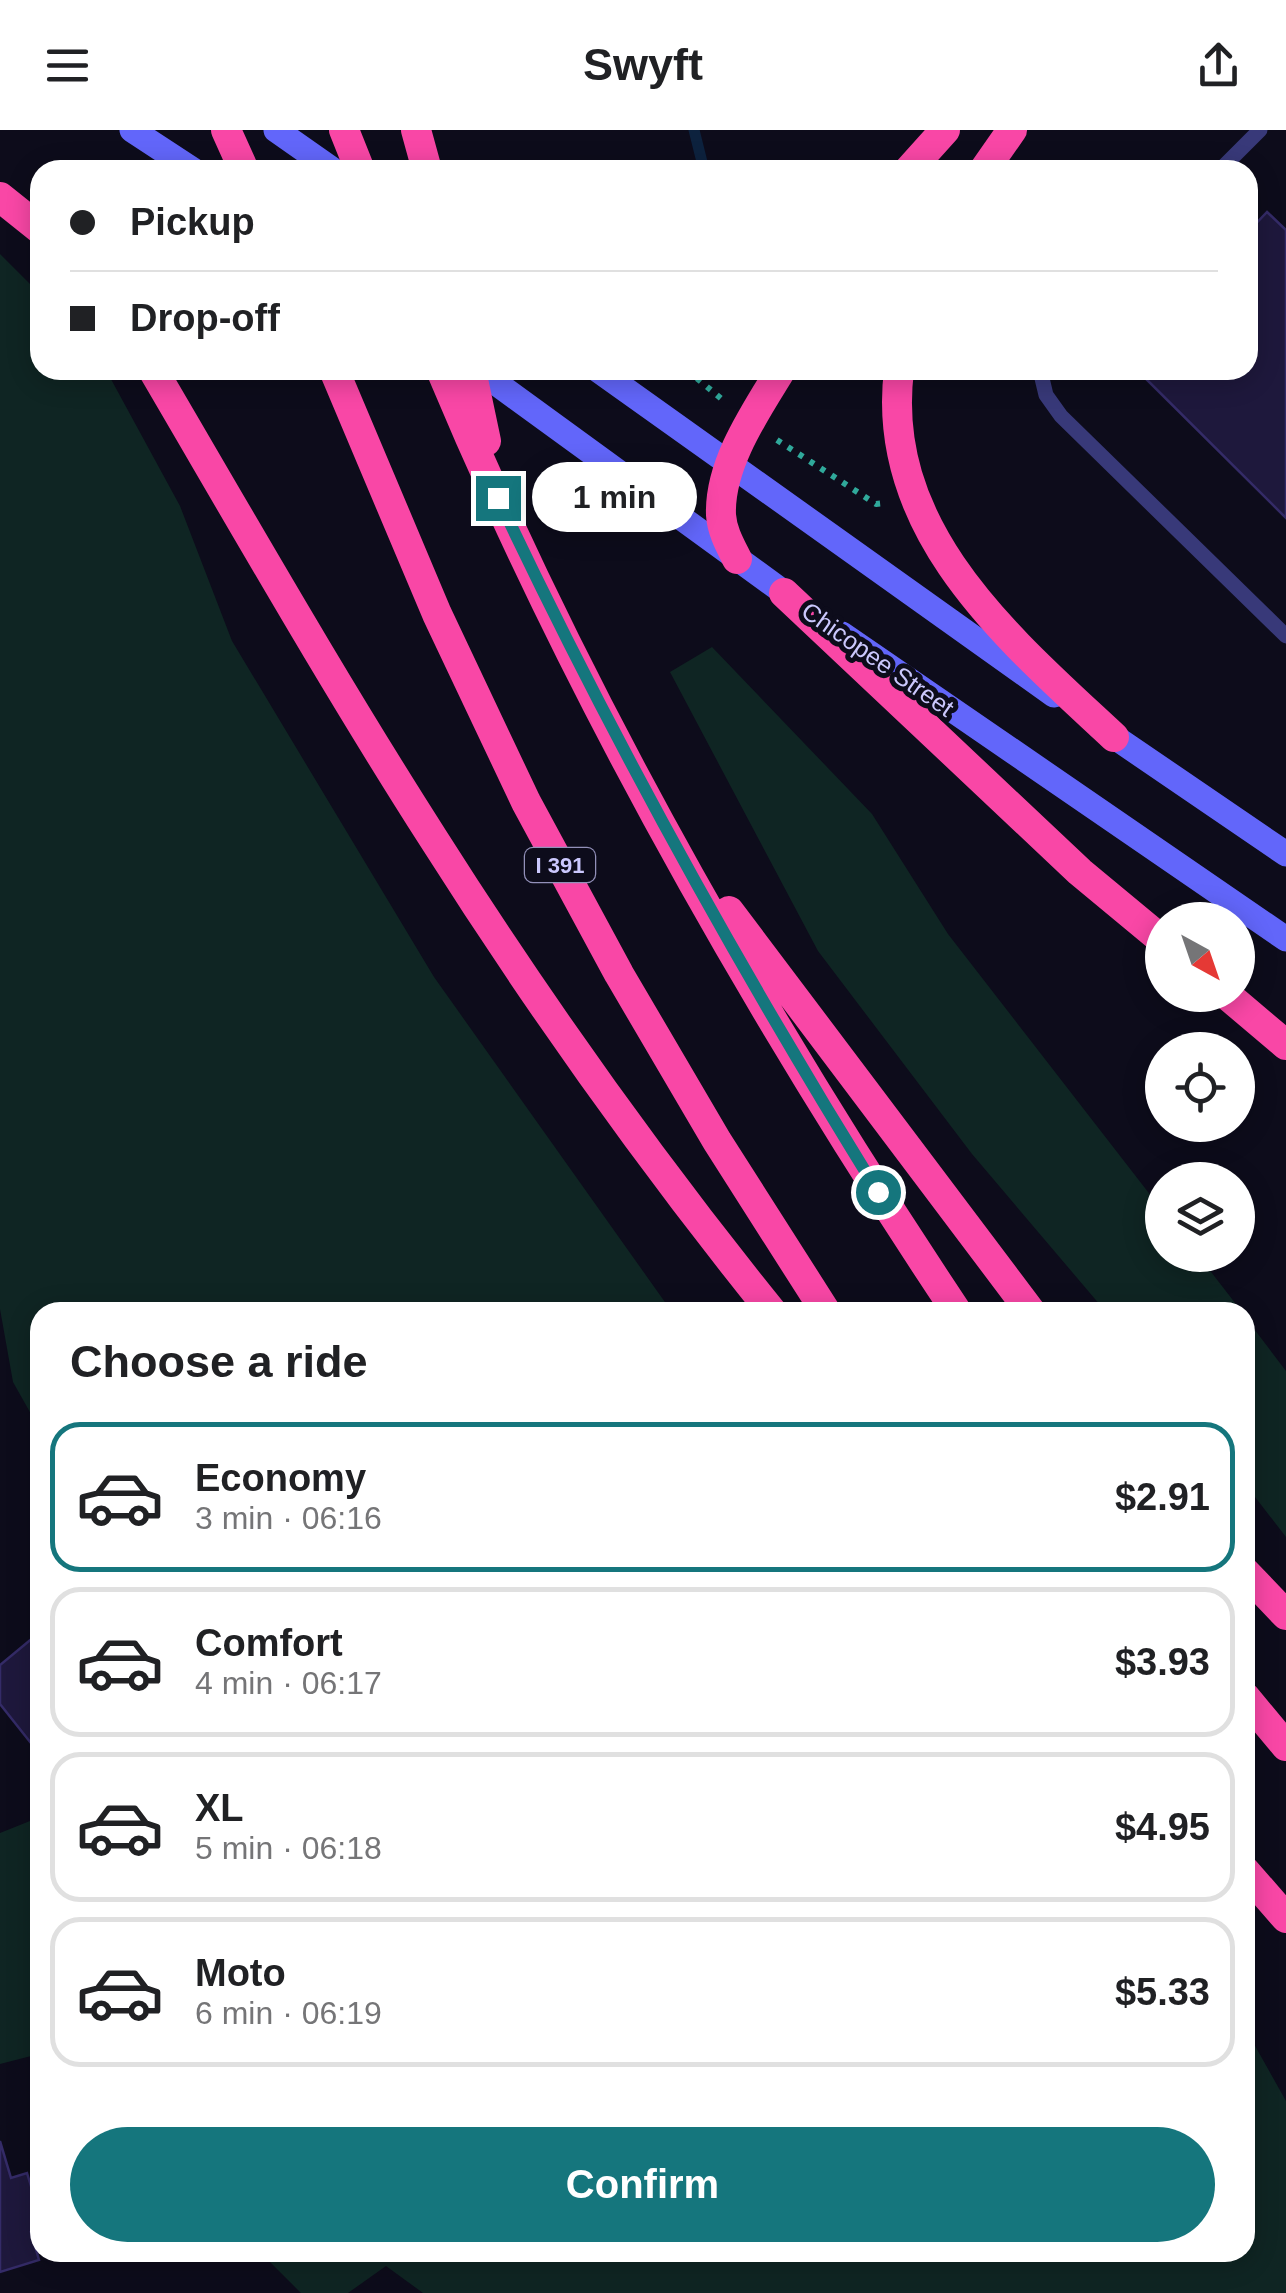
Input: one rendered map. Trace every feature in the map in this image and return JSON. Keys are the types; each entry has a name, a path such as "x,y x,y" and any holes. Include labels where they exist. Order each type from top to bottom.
{"highway":[{"path":"226,130 240,160"},
{"path":"246,130 256,160"},
{"path":"344,130 356,160"},
{"path":"416,130 424,160"},
{"path":"919,160 945,130"},
{"path":"991,160 1012,130"},
{"path":"0,196 30,221"},
{"path":"159,380 337,683 481,912 632,1130 764,1302"},
{"name":"I 391","path":"339,380 436,614 526,802 618,974 820,1302"},
{"path":"445,380 580,668 656,812 816,1091 951,1302"},
{"path":"476,380 498,498"},
{"path":"737,559 721,518 724,484 750,422 775,380"},
{"path":"899,380 898,413 910,484 937,544 982,608 1016,646 1114,737"},
{"path":"784,593 1080,872 1145,926"},
{"path":"656,812 1023,1302"},
{"path":"1247,1012 1286,1045"},
{"path":"1255,1582 1286,1615"},
{"path":"1255,1709 1286,1746"},
{"path":"1255,1882 1286,1918"}],"main road":[{"path":"132,130 178,160"},
{"path":"276,130 319,160"},
{"name":"Chicopee Street","path":"488,380 784,593 1286,939"},
{"path":"612,380 1114,737 1286,854"}],"lane":[{"path":"1230,160 1260,130"},
{"path":"1042,380 1046,395 1061,416 1286,636"}],"path":[{"path":"699,380 732,409"},
{"path":"764,431 876,504 892,502"}],"green space":[{"path":"0,254 30,284 30,380 111,380 180,506 232,641 434,977 665,1302 30,1302 30,1412 13,1382 0,1309"},
{"path":"712,647 872,814 948,934 1145,1188 1145,1272 1211,1272 1234,1302 1098,1302 972,1154 818,951 670,672"},
{"path":"1255,1330 1286,1371 1286,1537 1255,1497"},
{"path":"30,1821 30,2056 0,2064 0,1833"},
{"path":"1255,2046 1286,2101 1286,2293 423,2293 386,2266 348,2293 301,2293 270,2262 1255,2262"}],"building":[{"path":"1267,212 1286,230 1286,518 1147,380 1258,380 1258,221"},
{"path":"30,1640 30,1742 0,1704 0,1665"},
{"path":"0,2141 11,2178 27,2173 30,2183 32,2262 0,2272"}],"waterway":[{"path":"694,130 702,160"}],"route":[{"path":"498,498 580,668 656,812 735,954 878,1192"}]}
